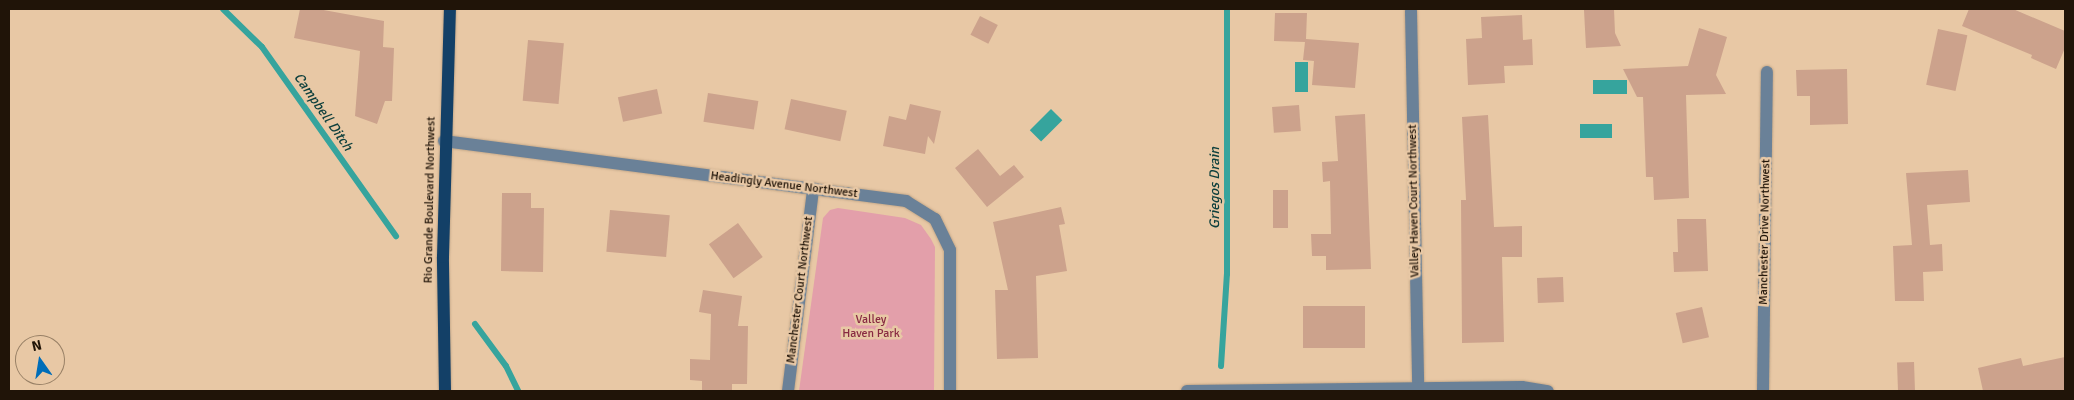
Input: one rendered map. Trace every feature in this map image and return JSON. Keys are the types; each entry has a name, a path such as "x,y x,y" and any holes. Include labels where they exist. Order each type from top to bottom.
{"main road":[{"name":"Rio Grande Boulevard Northwest","path":"445,391 444,141 450,9"}],"street":[{"name":"Valley Haven Court Northwest","path":"1411,11 1418,390"},
{"name":"Manchester Drive Northwest","path":"1763,391 1767,72"},
{"name":"Headingly Avenue Northwest","path":"444,141 906,201 935,219 950,250 950,391 960,391"},
{"name":"Manchester Court Northwest","path":"788,391 813,189"},
{"path":"1186,391 1418,390 1522,386 1548,391"}],"green space":[{"name":"Valley Haven Park","path":"838,208 905,218 921,225 931,239 935,247 934,391 799,391 823,218 830,210"}],"water":[{"path":"1295,62 1308,62 1308,92 1295,92"},
{"path":"1593,80 1627,80 1627,94 1593,94"},
{"path":"1051,109 1062,120 1041,142 1030,130"},
{"path":"1580,124 1612,124 1612,138 1580,138"}],"building":[{"path":"300,9 318,9 384,21 383,47 394,48 392,101 385,101 377,124 355,116 360,51 294,38"},
{"path":"1614,9 1615,33 1621,46 1586,48 1584,10"},
{"path":"1969,9 2013,9 2065,31 2065,48 2056,69 2031,58 2032,55 1962,26"},
{"path":"1275,13 1307,13 1306,39 1359,43 1355,88 1312,85 1314,61 1303,60 1305,42 1274,41"},
{"path":"1522,15 1523,40 1532,39 1533,65 1504,66 1505,83 1468,85 1466,39 1482,38 1481,17"},
{"path":"980,16 998,25 988,44 970,35"},
{"path":"1699,28 1727,37 1716,75 1726,94 1686,95 1689,198 1654,200 1653,177 1646,177 1643,97 1637,97 1623,69 1688,66"},
{"path":"1938,29 1967,35 1955,91 1926,85"},
{"path":"528,40 564,43 559,104 523,101"},
{"path":"1847,69 1848,124 1810,125 1810,96 1797,96 1796,70"},
{"path":"657,89 662,113 623,122 618,97"},
{"path":"708,93 758,101 754,130 703,122"},
{"path":"791,99 847,111 840,141 785,129"},
{"path":"910,104 941,111 934,144 928,136 925,154 883,146 889,116 906,120"},
{"path":"1299,105 1301,131 1274,133 1272,107"},
{"path":"1365,114 1371,269 1326,270 1326,256 1312,256 1311,234 1331,234 1330,181 1323,182 1322,162 1338,161 1335,116"},
{"path":"1488,115 1494,227 1522,226 1522,257 1502,257 1504,342 1462,343 1461,200 1466,200 1462,117"},
{"path":"978,149 1000,176 1014,165 1024,177 987,207 955,168"},
{"path":"1968,170 1970,202 1927,205 1930,245 1942,244 1943,271 1923,272 1924,301 1895,301 1893,246 1912,245 1906,173"},
{"path":"1273,190 1288,190 1288,228 1273,228"},
{"path":"502,193 531,193 531,208 544,208 543,272 501,271"},
{"path":"1061,207 1065,224 1059,225 1067,271 1036,276 1038,358 997,359 995,290 1008,290 993,222"},
{"path":"610,210 670,215 666,257 606,252"},
{"path":"1677,219 1706,219 1708,271 1674,272 1673,252 1678,252"},
{"path":"738,223 763,257 734,278 709,244"},
{"path":"1563,277 1564,302 1538,303 1537,278"},
{"path":"703,290 742,296 738,326 748,326 747,384 732,384 732,391 702,391 702,381 690,380 690,359 710,360 711,314 699,312"},
{"path":"1303,306 1365,306 1365,348 1303,348"},
{"path":"1702,307 1709,337 1683,343 1676,313"},
{"path":"2065,357 2065,391 1983,391 1978,368 2021,358 2023,366"},
{"path":"1914,362 1915,391 1898,391 1897,363"}],"waterway":[{"name":"Campbell Ditch","path":"223,9 262,47 396,236"},
{"name":"Griegos Drain","path":"1221,366 1227,274 1227,9"},
{"name":"Campbell Ditch","path":"475,324 506,366 518,391"}]}
